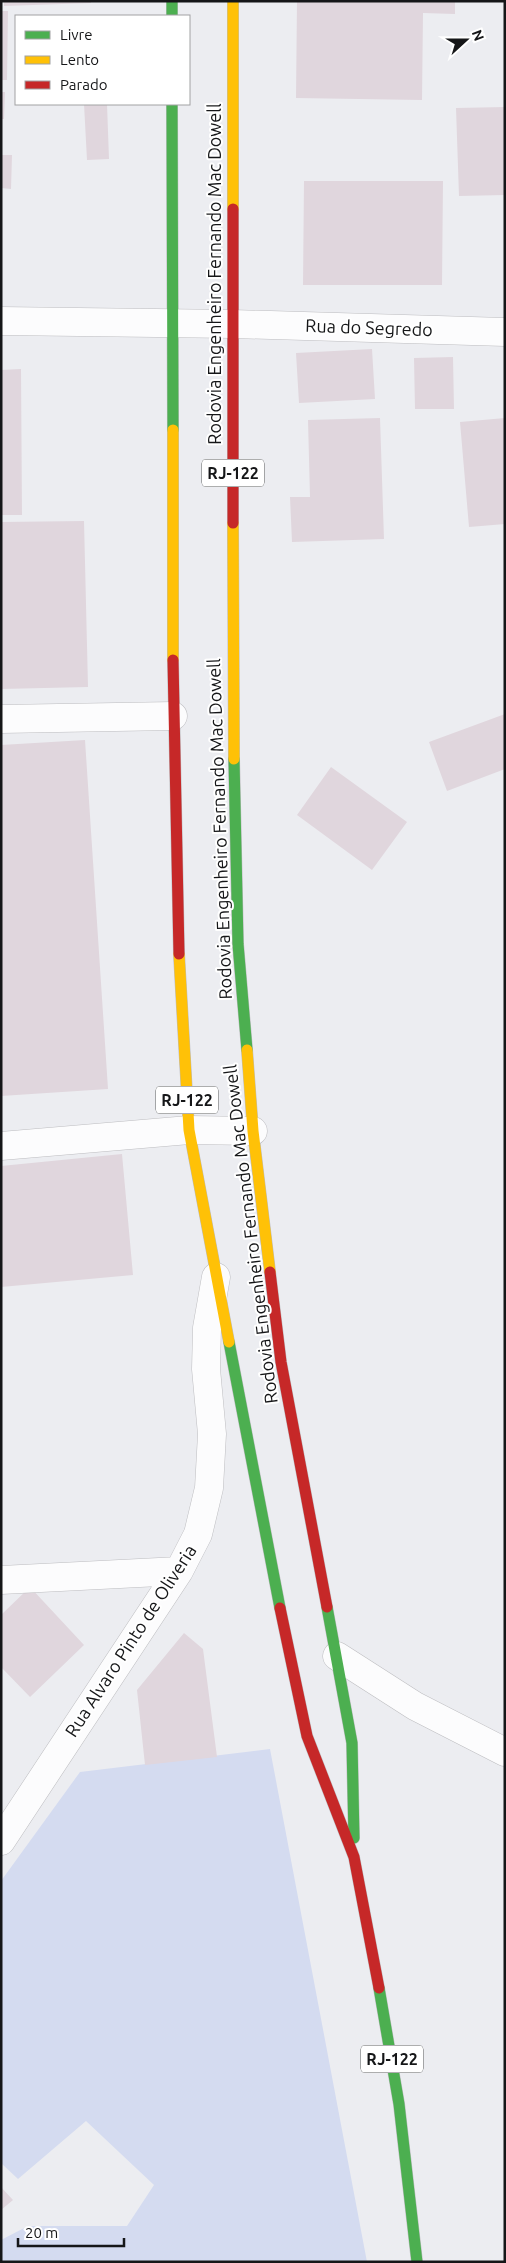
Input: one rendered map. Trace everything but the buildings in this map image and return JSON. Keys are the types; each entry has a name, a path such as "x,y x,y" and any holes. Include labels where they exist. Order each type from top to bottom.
{"main road":[{"path":"172,1 172,15"},
{"name":"Rodovia Engenheiro Fernando Mac Dowell","path":"233,1 233,725 237,924 253,1131 281,1362 352,1743 354,1857"},
{"name":"Rodovia Engenheiro Fernando Mac Dowell","path":"172,105 173,716 177,927 189,1130 268,1552 307,1736 354,1857 372,1945 399,2104 417,2262"}],"street":[{"name":"Rua do Segredo","path":"1,321 233,324 505,332"},
{"path":"1,719 173,716"},
{"path":"1,1146 189,1130 253,1131"},
{"name":"Rua Alvaro Pinto de Oliveria","path":"1,1841 179,1571 198,1534 209,1488 212,1434 206,1370 206,1328 216,1275"},
{"path":"1,1580 179,1571"},
{"path":"337,1656 415,1706 505,1752"}],"shaded area":[{"path":"270,1749 367,2262 1,2262 1,2240 28,2226 127,2226 154,2185 86,2121 18,2179 1,2163 1,1881 80,1772"}],"traffic: fast":[{"path":"172,1 172,15"},
{"path":"172,105 173,430"},
{"path":"234,759 238,944 247,1050"},
{"path":"229,1342 280,1608"},
{"path":"327,1607 352,1743 354,1838"},
{"path":"379,1988 399,2104 417,2262"}],"traffic: slow":[{"path":"233,1 233,209"},
{"path":"173,430 173,660"},
{"path":"233,523 234,759"},
{"path":"179,954 189,1130 229,1342"},
{"path":"247,1050 253,1131 270,1272"}],"traffic: jam":[{"path":"233,209 233,523"},
{"path":"173,660 179,954"},
{"path":"270,1272 281,1362 327,1607"},
{"path":"280,1608 307,1736 354,1857 379,1988"}]}
